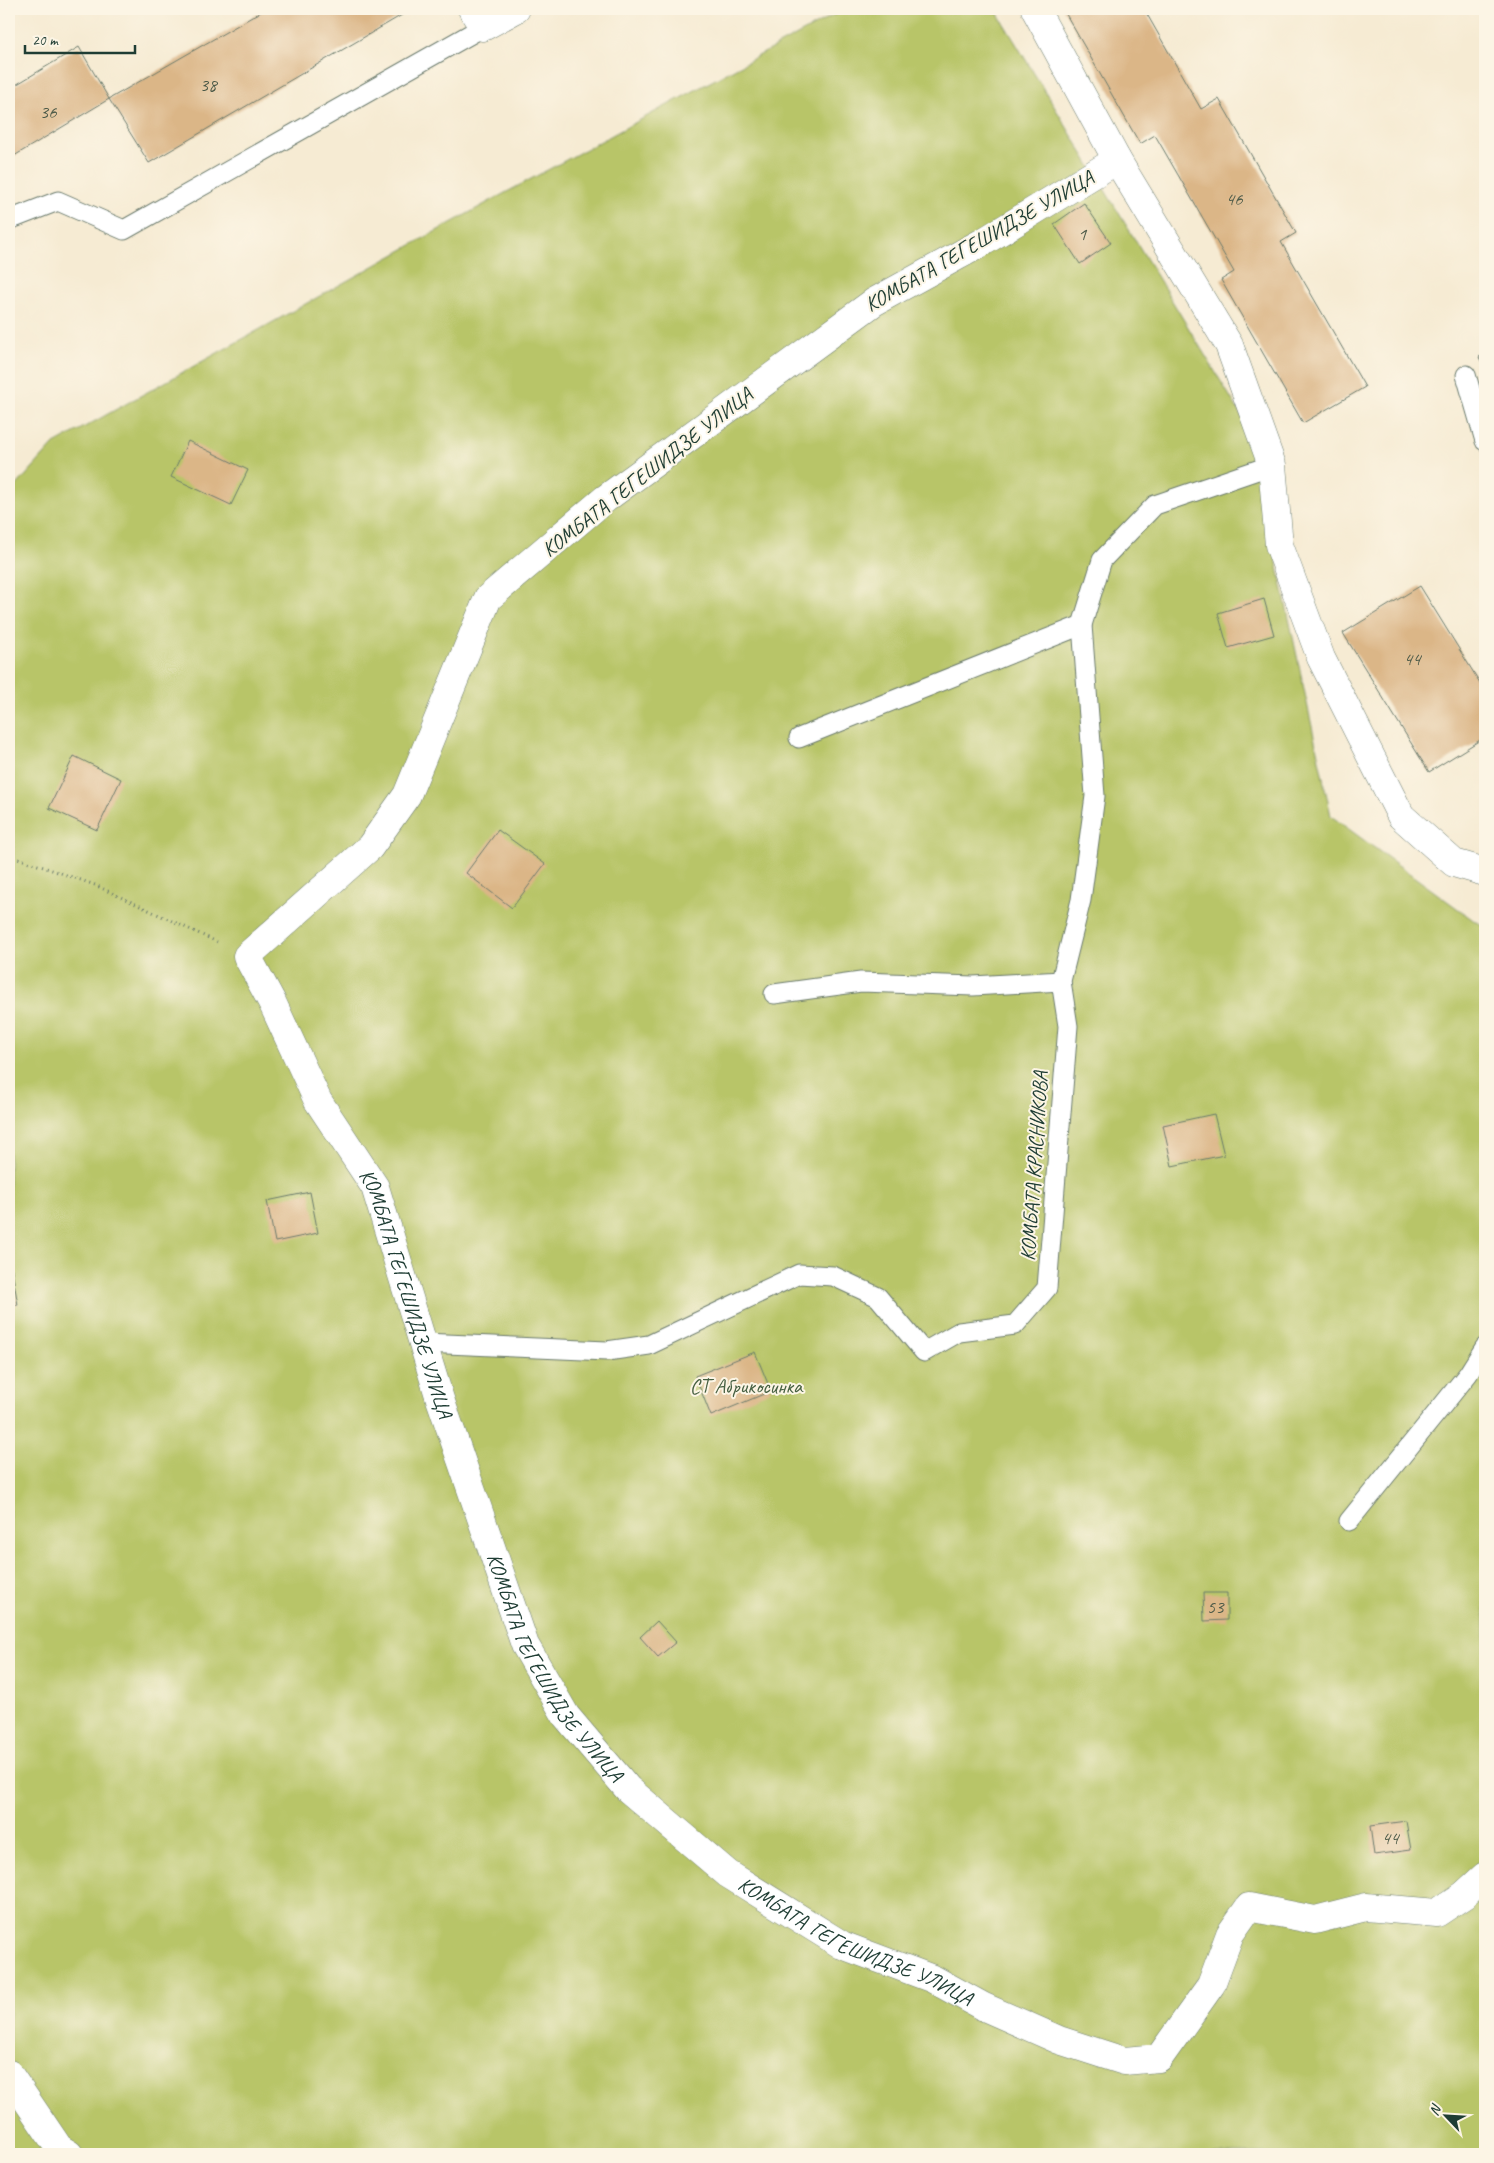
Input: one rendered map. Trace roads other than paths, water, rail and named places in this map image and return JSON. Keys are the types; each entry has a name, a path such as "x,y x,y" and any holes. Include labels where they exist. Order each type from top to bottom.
{"street":[{"path":"478,18 516,9"},
{"path":"1035,9 1117,160 1229,345 1272,465 1279,545 1321,658 1401,816 1454,863 1485,872"},
{"name":"КОМБАТА ГЕГЕШИДЗЕ УЛИЦА","path":"1117,160 983,242 874,302 604,499 488,598 406,795 370,847 247,956 272,1002 318,1101 375,1187 422,1343 525,1645 566,1716 628,1789 721,1868 842,1945 933,1979 982,2006 1059,2040 1124,2062 1159,2058 1211,1985 1230,1934 1250,1907 1315,1920 1366,1907 1437,1913 1464,1895 1485,1876"},
{"path":"9,2074 59,2148 69,2154"}],"lane":[{"path":"9,220 58,201 124,230 478,18"},
{"path":"1466,375 1485,441"},
{"name":"КОМБАТА КРАСНИКОВА","path":"422,1343 607,1351 649,1345 799,1274 833,1276 878,1297 924,1352 958,1332 1015,1325 1047,1288 1068,1026 1061,981 1081,900 1095,796 1082,625 1102,560 1155,505 1272,465"},
{"path":"799,738 1082,625"},
{"path":"774,994 861,982 972,986 1061,981"},
{"path":"1349,1521 1468,1374 1485,1347"}],"park label":[{"name":"СТ Абрикосинка","path":"746,1386"}]}
